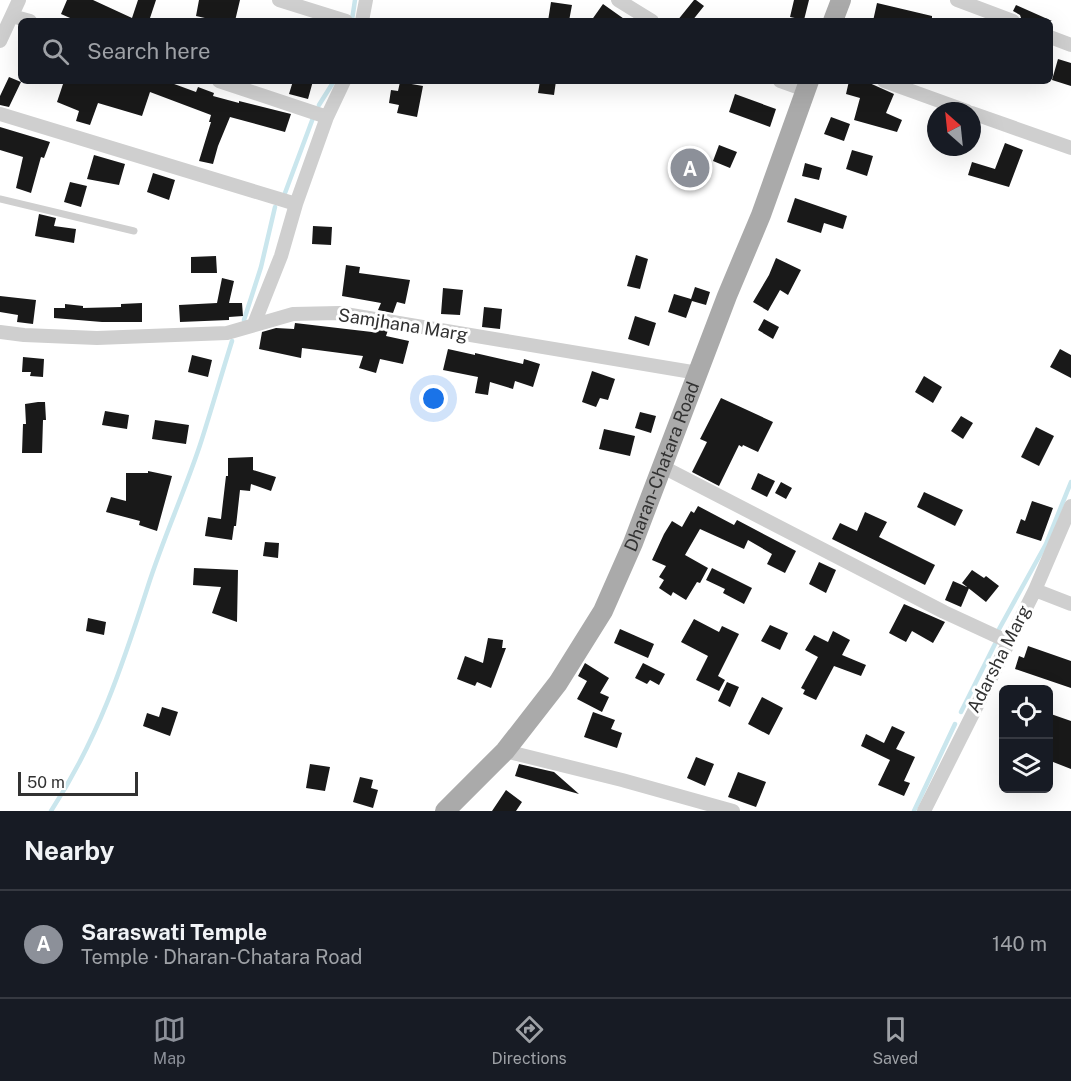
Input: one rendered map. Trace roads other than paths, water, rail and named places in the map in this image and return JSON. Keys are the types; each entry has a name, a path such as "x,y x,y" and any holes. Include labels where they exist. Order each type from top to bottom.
{"main road":[{"path":"834,18 841,0"},
{"name":"Dharan-Chatara Road","path":"445,811 505,751 558,683 603,611 663,467 727,296 761,215 807,86"}],"street":[{"path":"0,41 19,0"},
{"path":"279,0 336,18"},
{"path":"363,18 366,0"},
{"path":"618,0 647,18"},
{"path":"957,0 1005,18"},
{"path":"12,16 19,18"},
{"path":"1053,38 1071,45"},
{"path":"228,84 327,117"},
{"path":"254,324 281,256 296,204 327,117 343,84"},
{"path":"892,84 942,102"},
{"path":"0,114 296,204"},
{"path":"981,116 1071,148"},
{"name":"Samjhana Marg","path":"0,332 97,338 227,333 293,314 339,313 698,373"},
{"path":"663,467 933,607 1009,642"},
{"name":"Adarsha Marg","path":"924,811 1035,590 1071,506"},
{"path":"1035,590 1071,604"},
{"path":"505,751 733,811"}],"lane":[{"path":"0,199 134,231"}],"waterway":[{"path":"352,18 355,0"},
{"path":"319,105 332,84"},
{"path":"285,193 313,118"},
{"path":"244,320 261,267 275,207"},
{"path":"51,811 82,757 118,674 154,568 200,445 232,341"},
{"path":"998,631 1046,544 1071,482"},
{"path":"961,712 995,644"},
{"path":"914,811 955,724"}],"place":[{"name":"Saraswati Temple","path":"690,168"}]}
